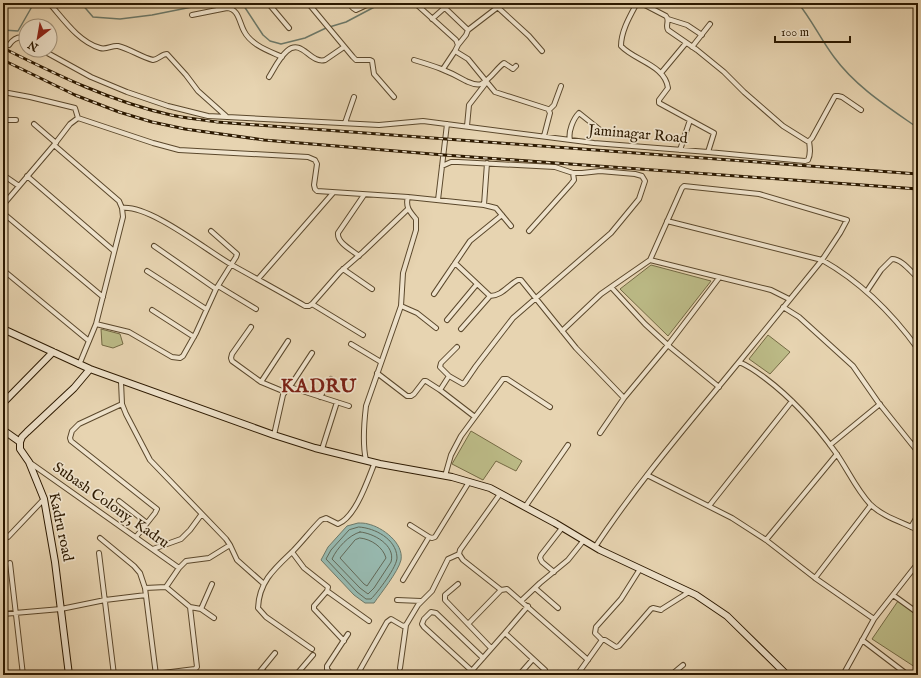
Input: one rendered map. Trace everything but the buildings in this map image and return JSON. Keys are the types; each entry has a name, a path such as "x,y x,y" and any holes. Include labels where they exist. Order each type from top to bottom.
{"street":[{"path":"268,3 289,28"},
{"path":"308,3 356,60 372,61 374,74 394,97"},
{"path":"348,3 356,10 371,3"},
{"path":"415,3 432,20 456,40 458,45"},
{"path":"432,20 450,3"},
{"path":"493,3 529,36 542,51"},
{"path":"637,3 626,26 621,46 661,73 667,81 668,88 659,100 659,103 714,133 708,152"},
{"path":"641,3 664,14 668,19 687,25 702,35"},
{"path":"50,4 84,40 96,46 101,48 108,48 112,46 120,47 152,60 157,60 163,55 167,54 198,91 226,116"},
{"path":"443,69 468,30 498,7"},
{"path":"192,15 231,8 236,12 248,37 259,45 282,57"},
{"path":"444,8 468,30"},
{"path":"668,19 667,29 729,76 744,92 783,126 808,141 835,96 842,97 861,110"},
{"path":"692,47 710,24"},
{"path":"9,45 18,38"},
{"path":"661,73 686,43"},
{"path":"268,77 287,50 296,47 315,59 322,61 344,47"},
{"path":"455,51 468,59 492,90 549,110"},
{"name":"Jaminagar Road","path":"57,58 91,77 127,92 168,106 208,116 379,125 414,121 467,126 623,146 805,161 808,160 810,156 810,146 808,141"},
{"path":"414,60 443,69 474,84 479,85 486,82"},
{"path":"467,126 469,106 486,82 504,62 513,69 516,66"},
{"path":"544,136 550,113 549,110 554,105 561,86"},
{"path":"3,92 36,98 75,108 78,118"},
{"path":"345,123 354,97"},
{"path":"570,140 569,134 576,116 579,113 599,129"},
{"path":"3,205 74,120 78,118"},
{"path":"78,118 179,150 308,157 315,160 317,164 315,189 317,191 408,197 484,205 496,208 510,226"},
{"path":"3,120 16,120"},
{"path":"680,150 690,120"},
{"path":"34,124 112,195 119,202 122,208 123,217 96,324 79,365"},
{"path":"437,200 447,124"},
{"path":"442,166 451,162 458,162 555,167 573,173 600,171 635,174 644,177 645,181 639,199 611,233 510,322 463,384 449,376 440,367 456,347"},
{"path":"484,205 487,163"},
{"path":"529,230 572,184 574,180 573,173"},
{"path":"3,175 18,186"},
{"path":"26,176 114,251"},
{"path":"562,331 601,294 650,260 667,220 684,186 759,194 847,220 822,260 659,459 620,510 595,547"},
{"path":"258,279 332,193"},
{"path":"359,256 340,240 338,233 364,195"},
{"path":"366,460 364,448 365,416 369,396 401,306 403,273 416,224 416,219 408,209 408,197"},
{"path":"122,208 129,207 143,211 181,232 232,265 305,306 312,304 343,269 359,256 408,209"},
{"path":"3,213 103,297"},
{"path":"434,294 470,240 502,215"},
{"path":"667,220 822,260 844,273 867,291 895,320 918,349"},
{"path":"96,324 129,332 176,358 183,356 194,337 217,287 232,265 237,254 211,231"},
{"path":"154,246 217,287 256,309"},
{"path":"867,291 887,263 892,259 897,259 918,278"},
{"path":"650,260 771,290 790,299"},
{"path":"455,263 490,296"},
{"path":"343,269 372,289"},
{"path":"3,270 89,341"},
{"path":"147,271 206,309"},
{"path":"600,433 624,398 668,345 719,278"},
{"path":"461,329 490,296 499,294 518,280 524,283 576,348 624,398"},
{"path":"447,320 477,284"},
{"path":"611,287 645,324 719,387"},
{"path":"312,304 363,335"},
{"path":"401,306 417,313 436,328"},
{"path":"783,307 799,317 853,366 880,404 918,452"},
{"path":"152,310 194,337"},
{"path":"252,327 231,358 232,362 261,382 284,392"},
{"path":"3,329 79,365 121,382 274,435 366,460 445,476 490,488 595,547 701,599 727,616 787,675"},
{"path":"261,382 288,341"},
{"path":"351,344 382,362"},
{"path":"3,403 53,352"},
{"path":"274,435 284,392 289,388 312,353"},
{"path":"739,362 747,365 783,392 809,418 837,454 857,487 871,505 891,518 918,530"},
{"path":"3,430 20,442 22,437 74,388 90,369"},
{"path":"377,374 407,396 414,394 426,380 475,417"},
{"path":"440,390 449,376"},
{"path":"320,397 331,379"},
{"path":"445,476 456,445 503,379 507,379 550,408"},
{"path":"121,382 122,404 146,453 156,467 230,545 237,560 264,584"},
{"path":"289,388 349,406"},
{"path":"709,506 792,401"},
{"path":"322,449 337,402"},
{"path":"122,404 79,424 72,431 70,438 71,441 155,507 156,511 136,537"},
{"path":"830,446 880,404"},
{"path":"914,446 918,434"},
{"name":"Kadru road","path":"20,442 20,449 29,462 44,499 55,562 69,675"},
{"path":"524,507 568,445"},
{"path":"766,540 837,454"},
{"name":"Subash Colony, Kadru","path":"29,462 179,568"},
{"path":"312,649 266,617 258,608 258,598 270,574 321,520 326,518 338,524 358,503 375,462"},
{"path":"647,475 709,506 766,540 815,578 874,619"},
{"path":"410,525 429,537 432,538 437,535 469,482"},
{"path":"400,668 406,625 421,601 432,591 448,559 459,554 460,550 500,494"},
{"path":"3,539 8,537 44,499"},
{"path":"119,501 147,523"},
{"path":"815,578 871,505"},
{"path":"153,550 181,538 190,530 201,514"},
{"path":"911,527 918,515"},
{"path":"554,572 542,562 540,558 562,528"},
{"path":"404,580 429,537"},
{"path":"100,538 134,566 140,573 145,588 156,674 194,670 197,667 190,607"},
{"path":"522,600 568,560 584,540"},
{"path":"166,588 179,568 186,561 209,558 230,545"},
{"path":"292,552 304,568 328,587 327,591 314,606 314,609 344,641"},
{"path":"99,553 114,675"},
{"path":"459,554 463,560 501,590"},
{"path":"10,563 23,675"},
{"path":"843,675 874,619 918,563"},
{"path":"640,568 621,599 596,627 595,633 602,640 605,640 616,647 619,646 651,609 655,608 661,610 689,592"},
{"path":"201,609 212,584"},
{"path":"458,584 445,595 445,600 491,648"},
{"path":"145,588 166,588 190,607 201,609 214,618"},
{"path":"535,588 558,608"},
{"path":"468,624 501,590 507,589 522,600 588,660"},
{"path":"327,591 369,621"},
{"path":"3,614 61,609 105,600 146,595"},
{"path":"893,595 918,613"},
{"path":"397,600 421,601"},
{"path":"468,675 528,606"},
{"path":"472,671 424,627 422,624 424,619 431,612 436,613 483,658"},
{"path":"356,675 389,620 393,620 403,626 406,625"},
{"path":"505,633 545,670"},
{"path":"332,675 327,669 327,666 348,634"},
{"path":"577,675 602,640"},
{"path":"862,640 908,675"},
{"path":"257,675 275,653"},
{"path":"296,675 313,655"},
{"path":"518,675 533,659"},
{"path":"671,675 683,665"},
{"path":"261,670 269,675"}],"shaded area":[{"path":"651,265 711,281 668,336 620,289"},
{"path":"101,329 120,334 123,344 113,348 102,345"},
{"path":"768,335 790,352 770,374 749,359"},
{"path":"471,431 522,461 516,471 496,461 483,480 452,464"},
{"path":"898,601 918,616 918,669 872,639"}],"water":[{"path":"358,523 366,523 385,532 396,542 401,554 399,565 374,603 365,603 354,595 321,560 328,547 347,526"}],"waterway":[{"path":"3,30 18,31 34,3"},
{"path":"81,3 93,17 120,19 152,15 212,3"},
{"path":"242,3 263,35 270,41 281,44 305,38 326,28 346,22 382,3"},
{"path":"798,3 834,57 852,78 873,96 918,128"}],"tunnel":[{"path":"3,58 9,45"}],"railway":[{"path":"3,48 64,78 127,103 171,115 200,120 918,174"},
{"path":"3,60 75,95 119,112 152,122 185,129 264,140 444,155 918,189"}],"district":[{"name":"KADRU","path":"319,387"}]}
